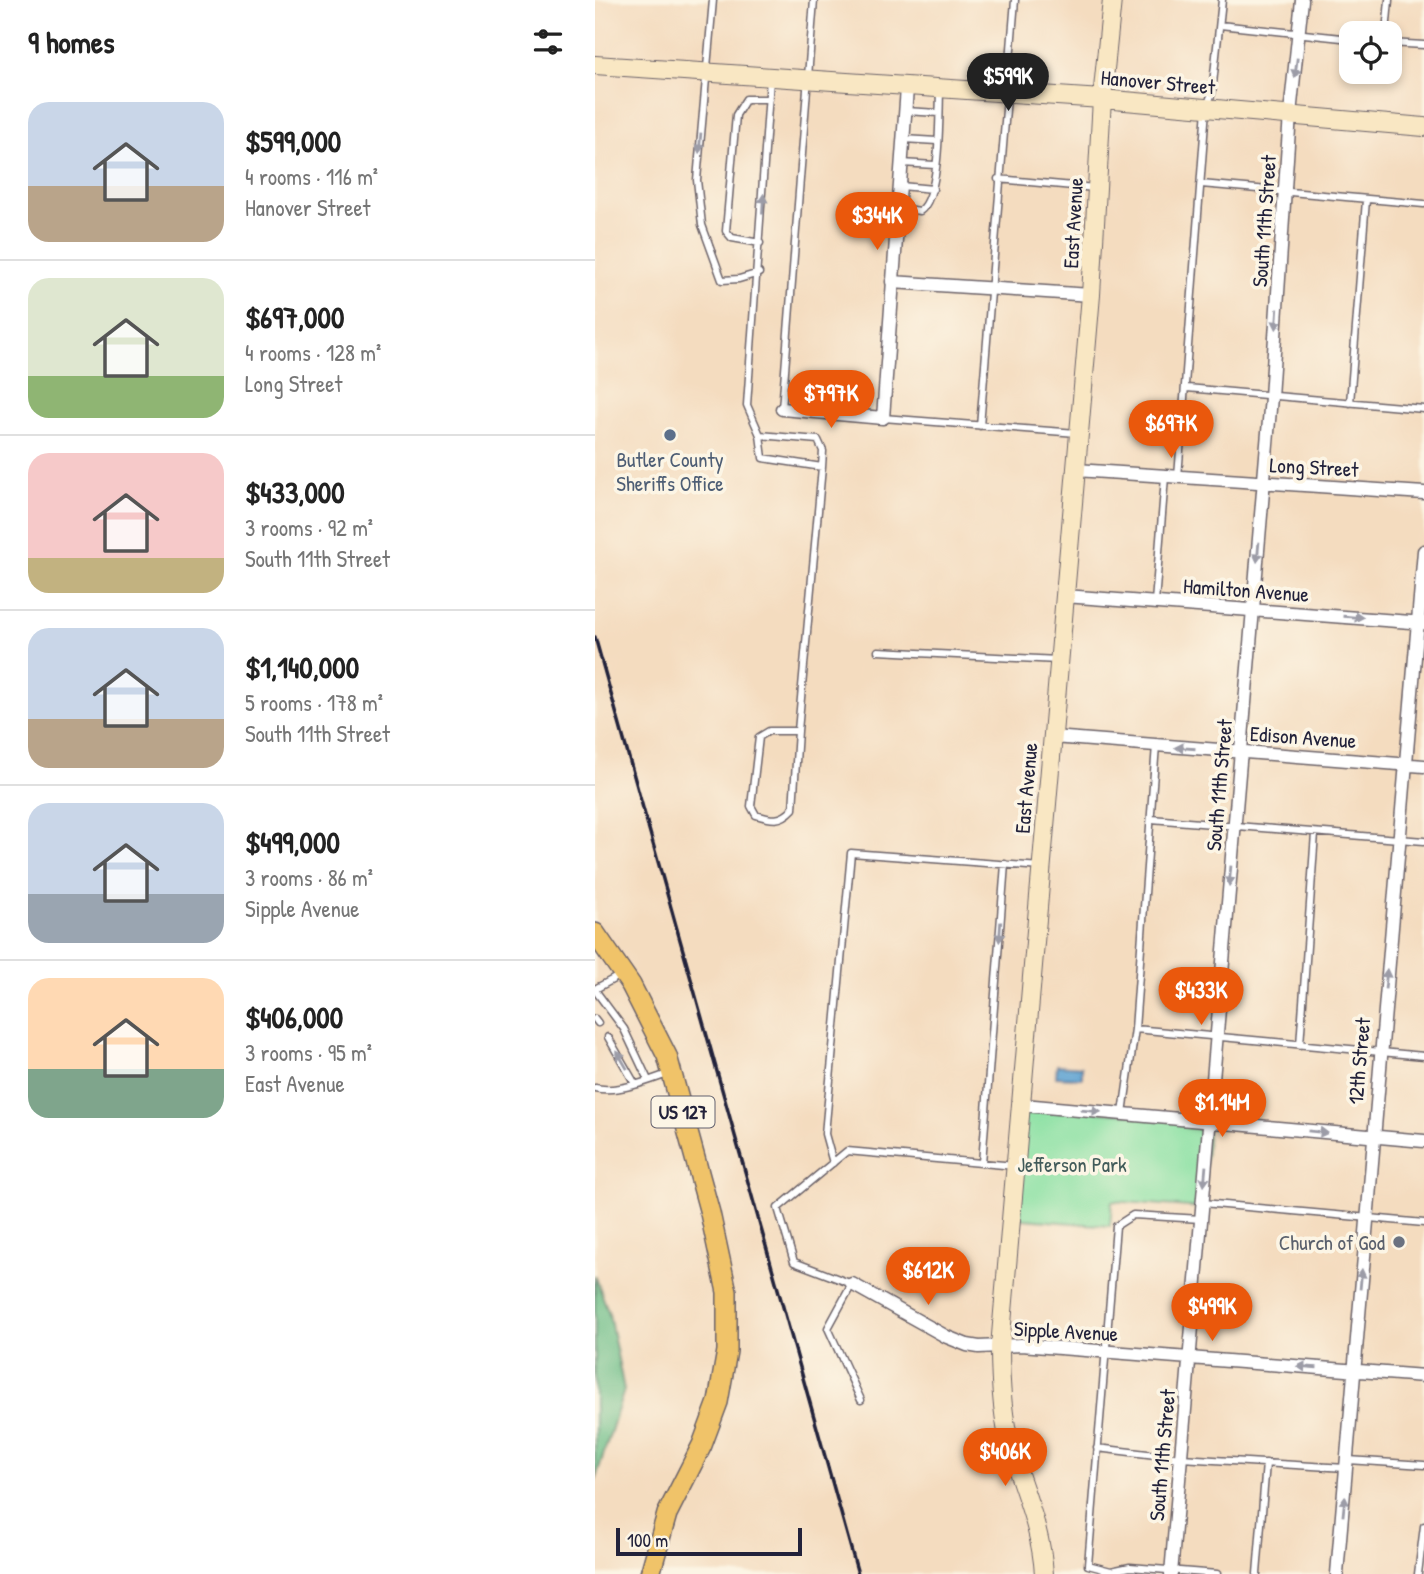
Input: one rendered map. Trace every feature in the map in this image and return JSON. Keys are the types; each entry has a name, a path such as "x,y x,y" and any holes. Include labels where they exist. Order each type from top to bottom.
{"main road":[{"name":"US 127","path":"595,933 653,1023 672,1072 710,1213 727,1292 729,1320 723,1383 702,1445 667,1514 650,1574"}],"street":[{"name":"East Avenue","path":"1044,1574 1035,1515 1017,1466 1005,1417 1000,1347 1091,295 1102,99 1112,0"},
{"name":"South 11th Street","path":"1171,1572 1271,397 1290,114 1302,0"},
{"name":"Hanover Street","path":"595,65 807,82 1102,99 1424,127"},
{"path":"782,409 883,418 907,88"},
{"path":"892,282 1091,295"},
{"name":"Long Street","path":"1076,470 1424,493"},
{"name":"12th Street","path":"1337,1574 1348,1464 1379,1052 1404,764 1420,622 1424,551"},
{"name":"Hamilton Avenue","path":"1065,596 1420,622"},
{"name":"Edison Avenue","path":"1053,737 1424,766"},
{"path":"1023,1105 1424,1141"},
{"name":"Sipple Avenue","path":"852,1284 947,1337 979,1348 1021,1345 1424,1376"}],"lane":[{"path":"713,0 697,180 702,225 722,280 739,279 759,272"},
{"path":"782,409 814,0"},
{"path":"979,425 1015,0"},
{"path":"1155,602 1171,477 1187,388 1206,109 1212,93 1221,0"},
{"path":"1387,21 1389,0"},
{"path":"1220,25 1339,38"},
{"path":"1402,44 1424,45"},
{"path":"770,79 759,272 747,405 760,435 763,458 822,467"},
{"path":"897,208 921,211 926,207 933,189 940,90"},
{"path":"760,243 732,238 726,231 736,115 746,99 769,99"},
{"path":"905,111 939,113"},
{"path":"903,139 937,141"},
{"path":"901,163 935,165"},
{"path":"998,179 1097,188"},
{"path":"1201,184 1424,204"},
{"path":"899,186 933,189"},
{"path":"1350,403 1366,200"},
{"path":"1187,388 1424,410"},
{"path":"883,418 1079,433"},
{"path":"760,435 818,440 823,451 793,809 785,818 774,820 756,815 751,806 759,737 769,731 798,731"},
{"path":"878,651 1059,660"},
{"path":"1123,1113 1135,1029 1156,745"},
{"path":"1151,819 1424,841"},
{"path":"1300,1045 1315,833"},
{"path":"833,1163 825,1134 851,853 1042,867"},
{"path":"982,1163 1005,864"},
{"path":"623,974 595,989 624,1030 648,1080"},
{"path":"1135,1029 1424,1056"},
{"path":"608,1037 635,1084"},
{"path":"595,1088 607,1089 635,1084 672,1072"},
{"path":"861,1400 828,1328 852,1284 794,1262 778,1209 847,1151 1017,1166"},
{"path":"1203,1203 1424,1223"},
{"path":"1201,1219 1133,1215 1116,1226 1088,1565 1111,1571 1130,1567 1217,1574"},
{"path":"1097,1448 1181,1458 1266,1463 1424,1465"},
{"path":"1257,1574 1266,1463"},
{"path":"1418,1574 1424,1525"}],"green space":[{"name":"Jefferson Park","path":"1023,1105 1209,1121 1202,1208 1112,1201 1110,1226 1012,1218"},
{"path":"595,1275 609,1314 624,1390 595,1481"}],"water":[{"path":"1057,1065 1082,1067 1082,1078 1056,1077"}],"railway":[{"path":"595,637 858,1574"}],"place":[{"name":"Butler County Sheriffs Office","path":"670,435"},
{"name":"Church of God","path":"1399,1242"}]}
